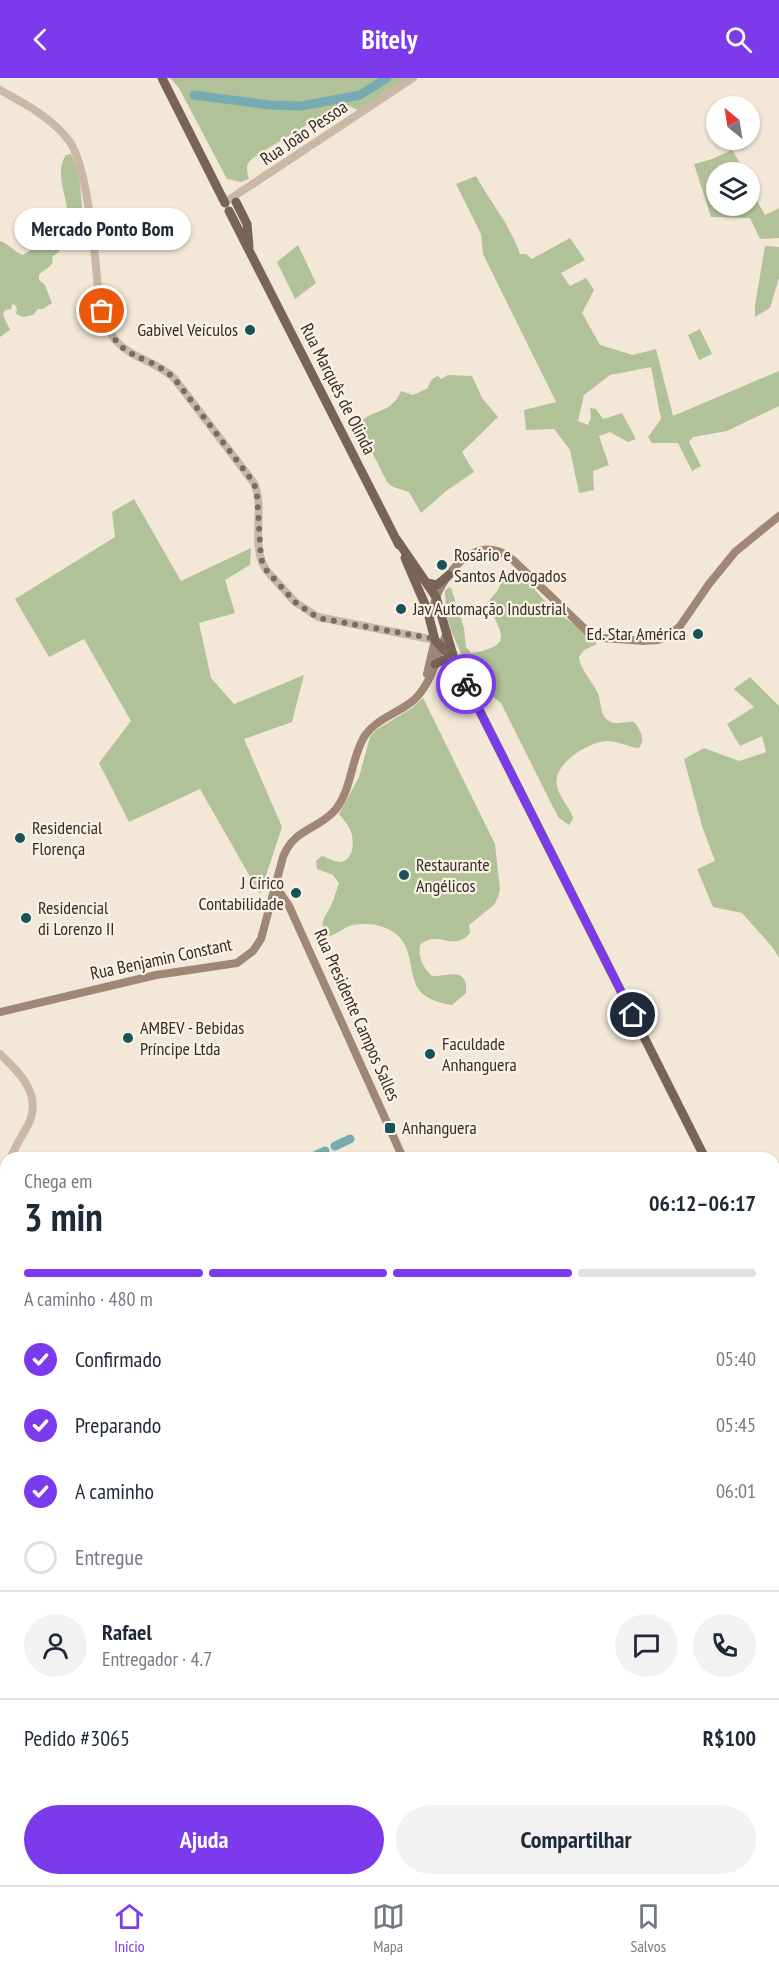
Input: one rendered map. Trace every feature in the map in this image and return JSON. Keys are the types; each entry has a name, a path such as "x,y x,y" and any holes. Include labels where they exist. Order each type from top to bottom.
{"main road":[{"path":"162,78 219,192 232,201"},
{"name":"Rua Marquês de Olinda","path":"232,201 238,229 397,540 430,618 431,628 438,643 455,662"},
{"name":"Rua Marquês de Olinda","path":"232,201 245,219 250,252"},
{"path":"238,229 248,232"},
{"path":"427,583 437,585 462,560 474,552 488,550 501,552 513,560 589,633 603,638 658,640 676,630 727,562 748,541 779,516"},
{"name":"Rua Marquês de Olinda","path":"397,540 436,597 455,662 702,1152"},
{"path":"430,618 436,597 449,575"},
{"path":"430,618 436,611 441,612 441,596 449,575"},
{"path":"423,689 438,643 447,633"},
{"name":"Rua Benjamin Constant","path":"0,1012 156,975 237,963 253,951 261,939 283,857 291,842 304,830 327,817 340,801 366,734 409,704 423,689 435,664 438,643"},
{"path":"435,664 444,660 455,662"},
{"name":"Rua Presidente Campos Salles","path":"274,890 281,894 289,906 401,1152"}],"street":[{"name":"Rua João Pessoa","path":"232,201 413,78"},
{"path":"0,90 49,121 73,147 82,177 97,280 107,327 122,348 165,370 174,378 254,483 263,566 295,602 318,618 419,636 438,643"},
{"path":"419,636 431,628"},
{"path":"0,1053 26,1081 33,1102 32,1116 14,1152"}],"green space":[{"path":"170,78 408,78 360,111 343,103 262,152 249,162 247,169 249,179 241,182 227,179 179,88"},
{"path":"732,150 739,162 706,162 706,201 694,164"},
{"path":"71,154 79,173 85,241 61,247 59,252 52,257 51,266 39,275 39,280 45,285 52,303 43,309 38,309 33,315 23,317 16,314 17,309 12,304 11,309 5,310 3,315 10,330 0,337 0,241 23,255 61,229 67,218 61,173 62,163 66,155"},
{"path":"476,176 506,224 520,254 526,254 532,259 570,238 585,260 561,273 570,286 586,278 594,290 582,313 600,345 633,355 656,349 673,416 779,371 779,406 727,431 693,437 689,442 701,466 692,471 678,443 652,443 648,437 661,419 651,367 610,375 584,395 578,421 588,425 591,418 590,408 596,409 603,419 622,413 636,439 628,442 610,432 599,436 609,465 593,471 594,490 579,493 570,450 554,429 526,430 524,410 556,402 483,254 481,234 456,184"},
{"path":"760,206 765,215 779,208 779,238 760,239 750,218 711,217 760,216"},
{"path":"298,245 316,283 295,299 277,262"},
{"path":"765,246 779,247 779,278 770,308 755,317 755,305"},
{"path":"700,329 712,354 699,360 688,335"},
{"path":"448,375 472,376 482,398 498,417 462,452 474,472 446,491 421,513 409,492 393,487 387,482 358,424 370,415 387,408 397,399 401,391 413,395 428,388 434,378 438,376 441,379"},
{"path":"134,499 181,581 251,548 250,565 225,580 235,613 199,623 211,678 234,704 304,675 292,722 244,739 282,827 260,894 200,789 129,822 99,763 131,721 84,639 49,657 15,599 115,537 112,512"},
{"path":"511,570 519,572 551,608 592,637 597,644 584,650 579,657 598,694 604,717 614,723 634,722 641,735 642,742 639,748 611,741 599,742 590,745 566,762 557,778 557,786 572,815 573,819 569,825 559,818 501,703 478,685 471,675 452,633 446,613 445,591 449,587 464,628 466,647 471,653 495,646 501,637 487,603 498,590 504,575"},
{"path":"750,677 779,706 779,958 742,913 713,907 697,869 715,861 702,826 684,759 704,748 739,761 766,752 762,736 740,746 727,724 754,707 734,689"},
{"path":"423,698 495,844 500,889 494,905 469,925 470,933 464,939 451,941 433,939 420,945 422,962 432,976 456,974 464,979 466,993 452,1005 430,999 419,990 414,981 404,942 392,931 377,925 361,924 350,926 329,936 325,932 323,921 339,883 333,875 317,869 316,861 322,856 334,861 345,861 351,854 352,834 339,814 359,777 370,737 376,730 412,708"}],"waterway":[{"path":"194,95 269,105 301,106 360,95 387,78"},
{"path":"335,1146 350,1139"}],"way so far":[{"path":"102,311 110,333 122,348 165,370 174,378 254,483 263,566 295,602 318,618 435,639 455,662 466,684"}],"place":[{"name":"Mercado Ponto Bom","path":"102,311"},
{"name":"Gabivel Veículos","path":"250,330"},
{"name":"Rosário e Santos Advogados","path":"442,565"},
{"name":"Jav Automação Industrial","path":"401,609"},
{"name":"Ed. Star América","path":"698,634"},
{"name":"Residencial Florença","path":"20,838"},
{"name":"Restaurante Angélicos","path":"404,875"},
{"name":"J Círico Contabilidade","path":"296,893"},
{"name":"Residencial di Lorenzo II","path":"26,918"},
{"name":"AMBEV - Bebidas Príncipe Ltda","path":"128,1038"},
{"name":"Faculdade Anhanguera","path":"430,1054"},
{"name":"Anhanguera","path":"390,1128"}],"route":[{"path":"466,684 633,1015"}]}
